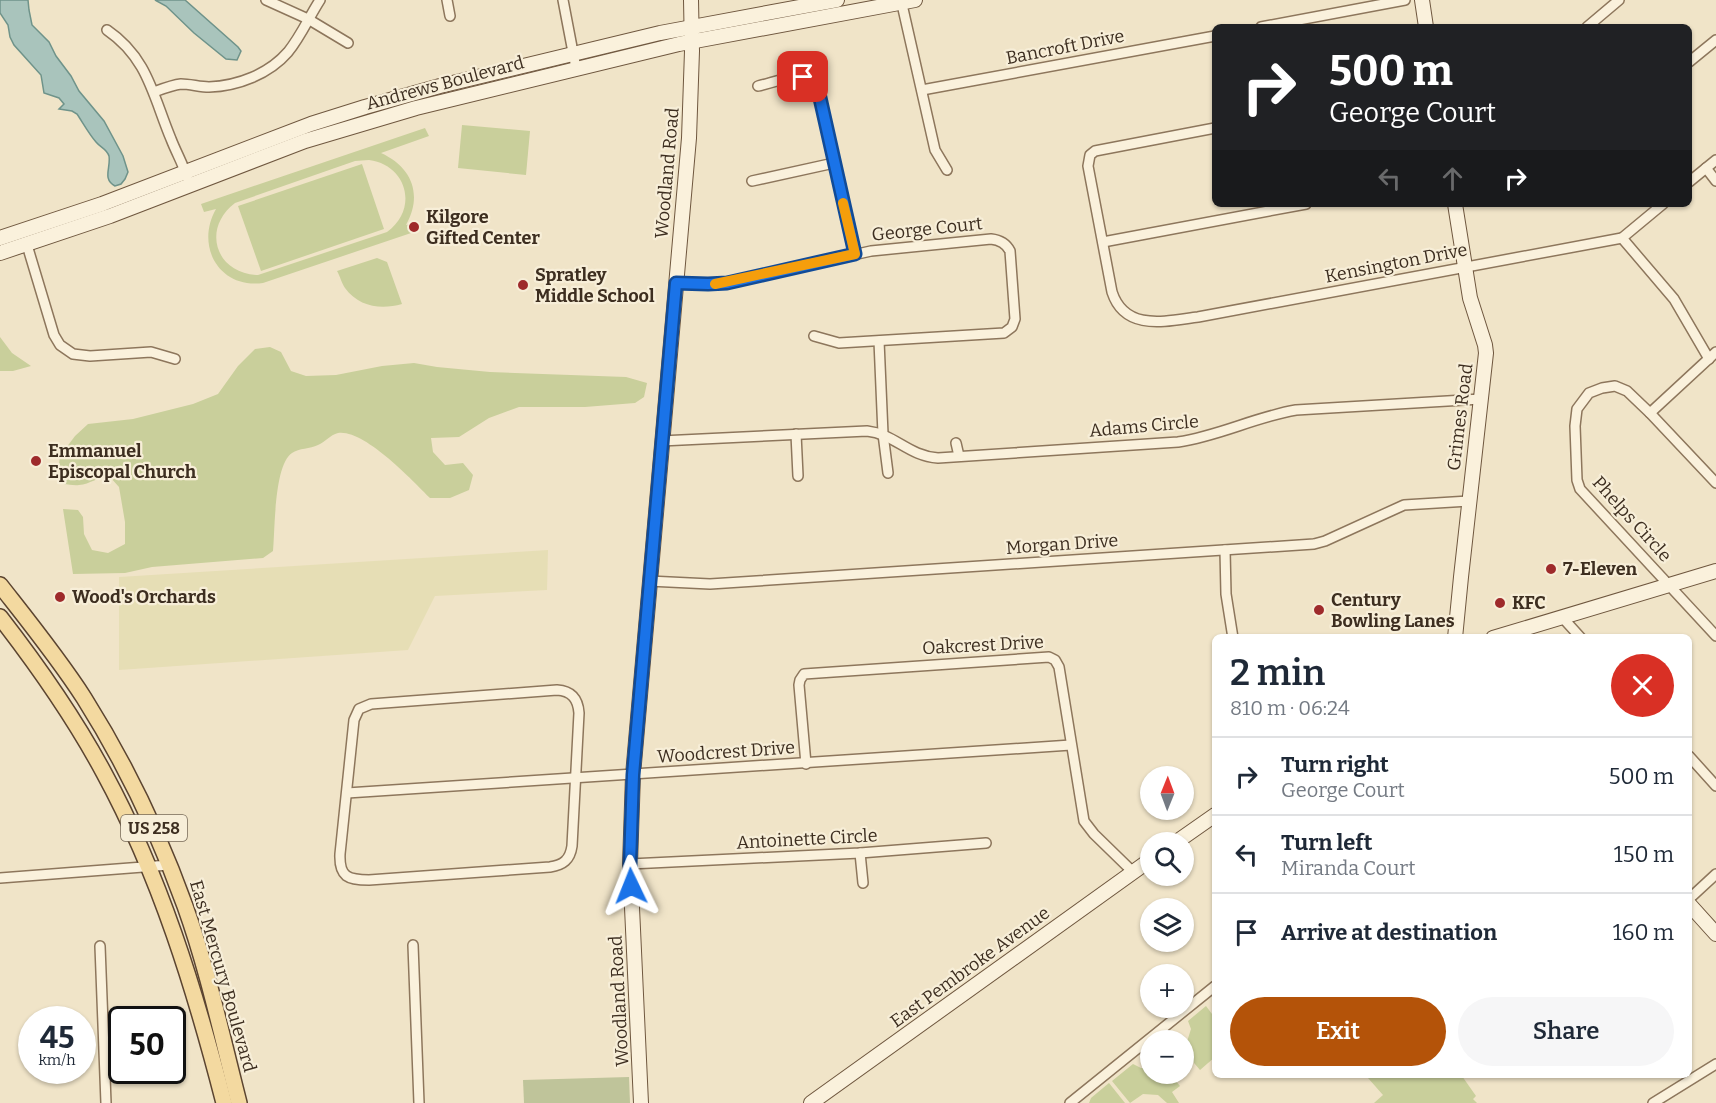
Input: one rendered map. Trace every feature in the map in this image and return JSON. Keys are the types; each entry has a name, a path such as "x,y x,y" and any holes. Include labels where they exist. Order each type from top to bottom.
{"main road":[{"name":"East Mercury Boulevard","path":"0,585 54,654 96,718 140,798 186,908 205,967 239,1103"},
{"name":"East Mercury Boulevard","path":"0,616 45,676 83,736 113,790 170,922 194,995 224,1103"}],"street":[{"path":"266,0 308,19 348,43"},
{"path":"154,92 180,84 209,87 227,85 259,74 275,64 288,51 320,0"},
{"path":"447,0 450,16"},
{"path":"564,0 575,61"},
{"name":"Woodland Road","path":"641,1103 630,864 633,775 689,138 691,0"},
{"name":"Andrews Boulevard","path":"0,238 102,204 292,131 440,86 575,61 819,2 837,0"},
{"path":"1276,24 1405,0"},
{"path":"1422,0 1426,24"},
{"path":"1591,24 1619,0"},
{"path":"906,1 935,150 947,170"},
{"name":"Andrews Boulevard","path":"692,34 906,1"},
{"path":"107,30 135,55 154,92 190,185"},
{"name":"Bancroft Drive","path":"922,90 1212,37"},
{"path":"1692,60 1716,40"},
{"name":"Andrews Boulevard","path":"0,253 27,245 294,145 575,61"},
{"path":"758,86 799,77 815,82 855,254"},
{"path":"1212,129 1095,151 1090,156 1088,166 1103,242 1290,207"},
{"path":"1692,180 1716,160"},
{"path":"753,181 834,163"},
{"path":"1706,168 1716,181"},
{"name":"Grimes Road","path":"1455,207 1473,310 1485,349 1455,634"},
{"name":"Kensington Drive","path":"1103,242 1112,292 1117,304 1126,315 1146,321 1198,317 1622,237 1659,207"},
{"path":"1622,237 1674,299 1712,355 1650,413"},
{"name":"George Court","path":"676,283 727,283 883,249 991,239 1005,243 1010,251 1015,314 1014,323 1008,331 999,334 839,343 814,336"},
{"path":"27,245 54,335 60,345 73,354 90,356 151,352 175,359"},
{"path":"879,341 883,434 888,473"},
{"name":"Phelps Circle","path":"1669,585 1580,489 1577,480 1576,414 1580,404 1589,393 1609,386 1622,388 1650,413 1716,483"},
{"name":"Adams Circle","path":"661,441 862,431 883,434 921,455 938,458 1178,442 1209,436 1266,416 1296,410 1481,399"},
{"path":"796,434 798,476"},
{"path":"956,443 959,456"},
{"name":"Morgan Drive","path":"649,581 710,584 1314,544 1404,505 1469,501"},
{"path":"1225,550 1226,594 1232,634"},
{"path":"1506,634 1716,572"},
{"path":"1669,585 1716,636"},
{"path":"0,616 16,604"},
{"path":"1562,616 1578,634"},
{"name":"Oakcrest Drive","path":"806,764 800,680 804,674 1049,657 1055,660 1059,667 1084,822 1134,872"},
{"path":"557,690 569,693 577,702 579,713 572,846 567,861 557,866 369,880 346,877 340,862 347,793 354,720 359,709 371,704 557,690"},
{"name":"Woodcrest Drive","path":"347,793 1071,745"},
{"path":"1692,759 1716,786"},
{"path":"1191,832 1212,817"},
{"name":"Antoinette Circle","path":"630,864 860,853 986,843"},
{"path":"860,853 863,883"},
{"path":"0,878 169,865"},
{"name":"East Pembroke Avenue","path":"811,1103 1140,868"},
{"path":"1692,896 1716,874"},
{"path":"1692,907 1716,934"},
{"path":"413,945 419,1103"},
{"path":"100,946 106,1103"},
{"path":"1070,1103 1212,988"},
{"path":"1653,1103 1716,1064"}],"shaded area":[{"path":"548,550 547,590 435,596 408,650 119,670 119,577"}],"green space":[{"path":"462,125 530,131 526,175 458,168"},
{"path":"425,128 429,136 381,153 400,166 412,183 414,203 406,225 417,222 420,230 263,283 247,283 234,279 223,272 215,262 208,237 210,223 216,209 204,212 201,204","holes":["369,160 382,164 400,179 405,200 403,212 397,223 387,232 258,275 244,273 223,259 216,237 218,225 235,203 355,161"]},
{"path":"362,164 384,229 261,271 238,206"},
{"path":"377,258 387,262 402,304 378,307 364,303 344,286 337,271"},
{"path":"0,337 12,353 31,366 13,371 0,371"},
{"path":"270,347 281,352 291,371 306,376 336,375 382,366 414,363 490,372 626,377 647,383 644,397 635,403 585,407 519,407 489,418 459,437 431,438 433,452 445,465 463,463 473,475 469,490 450,498 430,498 400,468 374,447 349,434 338,433 318,445 295,451 286,460 279,484 273,551 263,558 152,567 125,573 73,574 63,509 78,510 83,517 84,534 92,550 108,553 125,544 125,522 119,487 110,477 79,485 63,484 58,473 60,456 75,436 88,424 133,419 193,404 218,394 238,366 255,349"},
{"path":"1206,1006 1212,1014 1212,1060 1200,1070 1194,1063 1194,1030 1191,1029 1188,1021"},
{"path":"1133,1064 1140,1068 1140,1084 1178,1084 1180,1086 1172,1092 1179,1103 1167,1103 1158,1095 1143,1094 1130,1103 1112,1081"},
{"path":"629,1077 630,1103 524,1103 523,1080"},
{"path":"1368,1078 1463,1078 1476,1096 1473,1099 1477,1103 1374,1103 1383,1095"},
{"path":"1109,1083 1125,1103 1089,1103 1091,1098"}],"water":[{"path":"0,0 28,0 32,25 49,42 79,91 104,121 123,156 128,172 121,184 115,186 109,180 109,156 93,139 77,114 59,109 64,104 59,98 44,93 41,75 14,45 10,37 8,25 0,13"},
{"path":"155,0 185,0 238,47 241,51 237,60 226,59 166,6"}],"slow traffic":[{"path":"715,284 855,254 843,203"}],"place":[{"name":"Kilgore Gifted Center","path":"414,227"},
{"name":"Spratley Middle School","path":"523,285"},
{"name":"Emmanuel Episcopal Church","path":"36,461"},
{"name":"7-Eleven","path":"1551,569"},
{"name":"Wood's Orchards","path":"60,597"},
{"name":"KFC","path":"1500,603"},
{"name":"Century Bowling Lanes","path":"1319,610"}],"route":[{"path":"631,886 633,775 676,283 727,283 855,254 818,89 815,82 803,77"}]}
